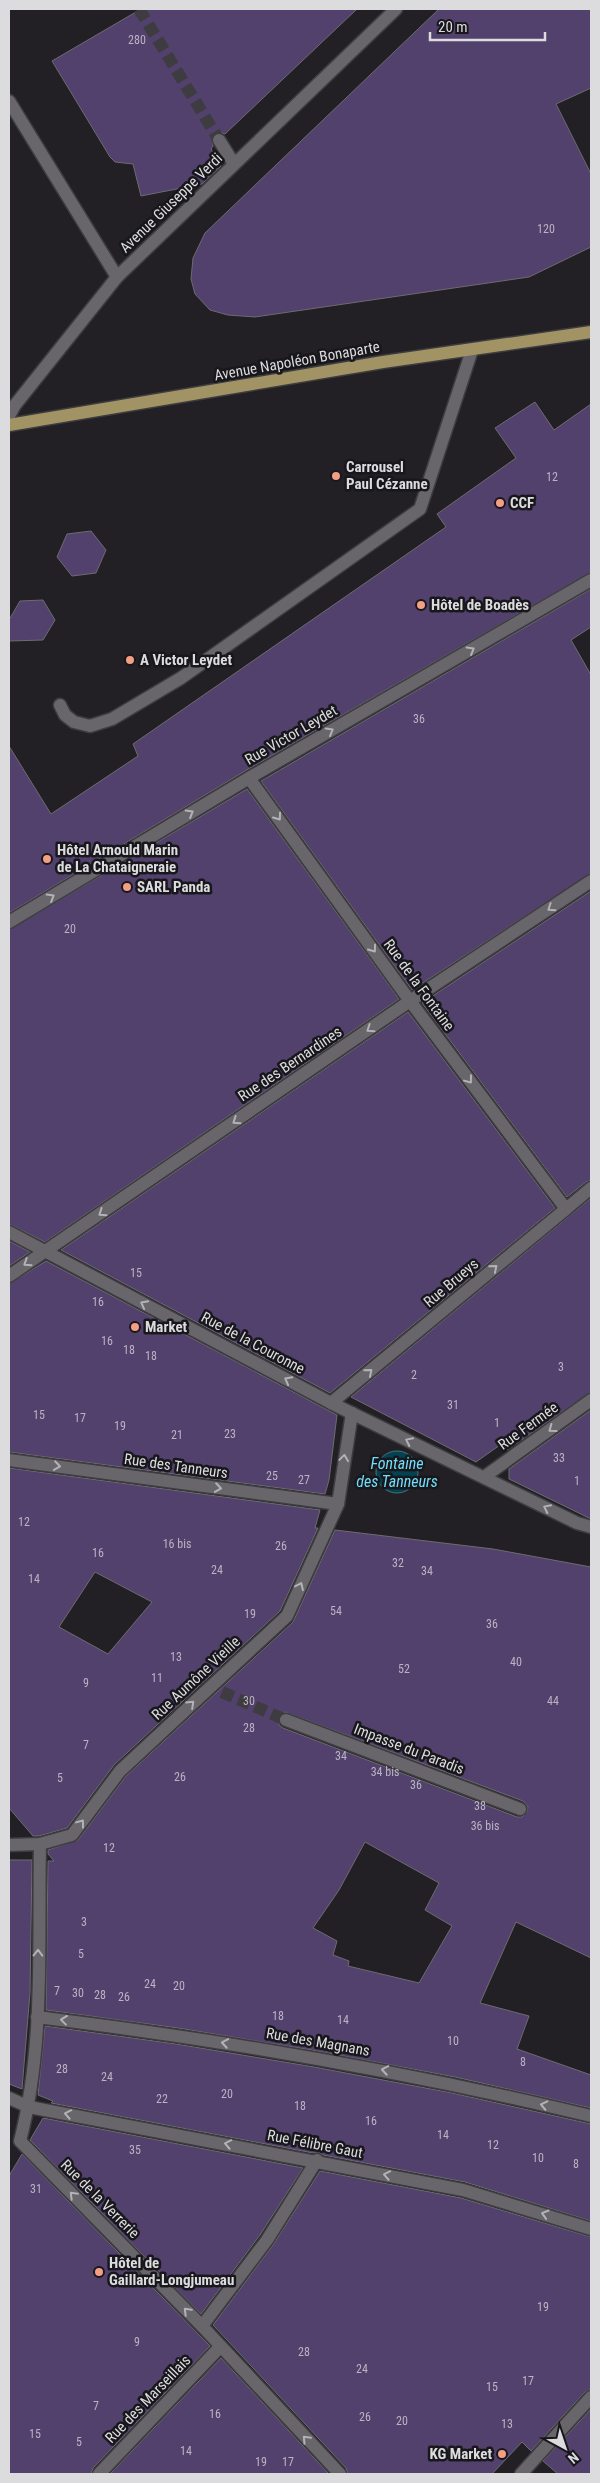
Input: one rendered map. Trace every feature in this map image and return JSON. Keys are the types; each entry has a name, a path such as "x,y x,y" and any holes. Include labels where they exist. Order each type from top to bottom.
{"main road":[{"name":"Avenue Napoléon Bonaparte","path":"9,425 591,332"}],"street":[{"name":"Avenue Giuseppe Verdi","path":"9,101 117,277 396,9"},
{"path":"219,140 234,164"},
{"path":"9,416 15,404 117,277"},
{"path":"60,705 65,715 74,722 90,726 112,719 181,678 420,509 472,350"},
{"name":"Rue Victor Leydet","path":"9,922 249,778 591,580"},
{"name":"Rue de la Fontaine","path":"249,778 410,1001 566,1209"},
{"name":"Rue des Bernardines","path":"9,1276 410,1001 591,881"},
{"name":"Rue Brueys","path":"331,1403 591,1188"},
{"name":"Rue de la Couronne","path":"9,1232 331,1403 577,1523 591,1527"},
{"name":"Rue Fermée","path":"484,1477 591,1400"},
{"name":"Rue Aumône Vieille","path":"9,1845 40,1844 72,1835 120,1771 217,1689 286,1616 338,1504 352,1413"},
{"name":"Rue des Tanneurs","path":"9,1460 338,1504"},
{"name":"Impasse du Paradis","path":"286,1720 520,1809"},
{"path":"9,2098 29,2107 37,2017 40,1844"},
{"name":"Rue des Magnans","path":"37,2017 170,2033 390,2071 591,2116"},
{"name":"Rue Félibre Gaut","path":"29,2107 317,2160 464,2190 591,2229"},
{"name":"Rue de la Verrerie","path":"29,2107 20,2141 202,2326 340,2474"},
{"path":"202,2326 267,2240 317,2160"},
{"name":"Rue des Marseillais","path":"99,2474 220,2347"},
{"path":"521,2474 591,2397"}],"water":[{"name":"Fontaine des Tanneurs","path":"397,1451 412,1457 418,1472 412,1487 397,1493 382,1487 376,1472 382,1457"}],"building":[{"path":"141,9 357,9 225,134 218,132 212,136 213,146 211,149 221,166 202,184 141,196 133,164 115,162 110,157 52,61"},
{"path":"439,9 591,9 591,88 556,104 591,174 591,247 529,277 255,317 228,315 210,310 195,294 191,279 193,258 205,233"},
{"path":"535,402 554,430 591,404 591,572 245,771 9,913 9,746 51,814 138,756 133,744 446,527 437,514 516,458 495,428"},
{"path":"91,531 106,550 96,573 72,576 57,557 67,534"},
{"path":"591,589 591,627 571,640 591,675 591,873 412,990 261,781"},
{"path":"43,600 55,620 43,640 9,641 9,620 20,601"},
{"path":"247,789 399,999 45,1242 9,1224 9,930"},
{"path":"591,891 591,1180 567,1197 422,1003"},
{"path":"408,1012 555,1208 330,1393 61,1250"},
{"path":"591,1198 591,1392 507,1450 507,1440 476,1462 351,1397"},
{"path":"9,1241 30,1252 9,1266"},
{"path":"46,1261 337,1415 329,1480 325,1494 9,1452 9,1284"},
{"path":"591,1410 591,1519 509,1479 509,1469"},
{"path":"9,1468 320,1510 315,1528 318,1528 280,1611 114,1765 67,1828 33,1836 9,1808","holes":["95,1572 152,1602 108,1654 59,1627"]},
{"path":"335,1530 493,1549 591,1567 591,1958 516,1922 480,2003 529,2016 517,2049 591,2075 591,2108 455,2077 317,2051 178,2028 46,2010 48,1861 54,1861 48,1854 48,1850 78,1840 126,1776 293,1622","holes":["285,1712 523,1801 528,1807 527,1812 522,1817 517,1817 283,1728 279,1725 278,1718","365,1842 439,1883 425,1910 452,1926 419,1983 348,1966 349,1961 333,1955 337,1941 313,1928 339,1890"]},
{"path":"9,1860 32,1860 30,1993 22,2089 9,2084"},
{"path":"45,2026 176,2044 314,2067 452,2093 591,2124 591,2221 465,2182 323,2155 318,2152 313,2153 51,2103 53,2101 38,2095"},
{"path":"43,2118 303,2168 260,2235 201,2314 30,2140"},
{"path":"22,2154 210,2346 93,2468 91,2474 9,2474 9,2176"},
{"path":"320,2171 461,2198 591,2237 591,2389 585,2392 531,2451 522,2442 492,2474 348,2474 346,2468 213,2325 273,2245"},
{"path":"221,2358 329,2474 110,2474"},
{"path":"591,2409 591,2474 558,2474 543,2461"}],"tunnel":[{"path":"139,9 219,140"},
{"path":"222,1692 286,1720"}],"place":[{"name":"Carrousel Paul Cézanne","path":"336,476"},
{"name":"CCF","path":"500,503"},
{"name":"Hôtel de Boadès","path":"421,605"},
{"name":"A Victor Leydet","path":"130,660"},
{"name":"Hôtel Arnould Marin de La Chataigneraie","path":"47,859"},
{"name":"SARL Panda","path":"127,887"},
{"name":"Market","path":"135,1327"},
{"name":"Hôtel de Gaillard-Longjumeau","path":"99,2272"},
{"name":"KG Market","path":"502,2454"}]}
